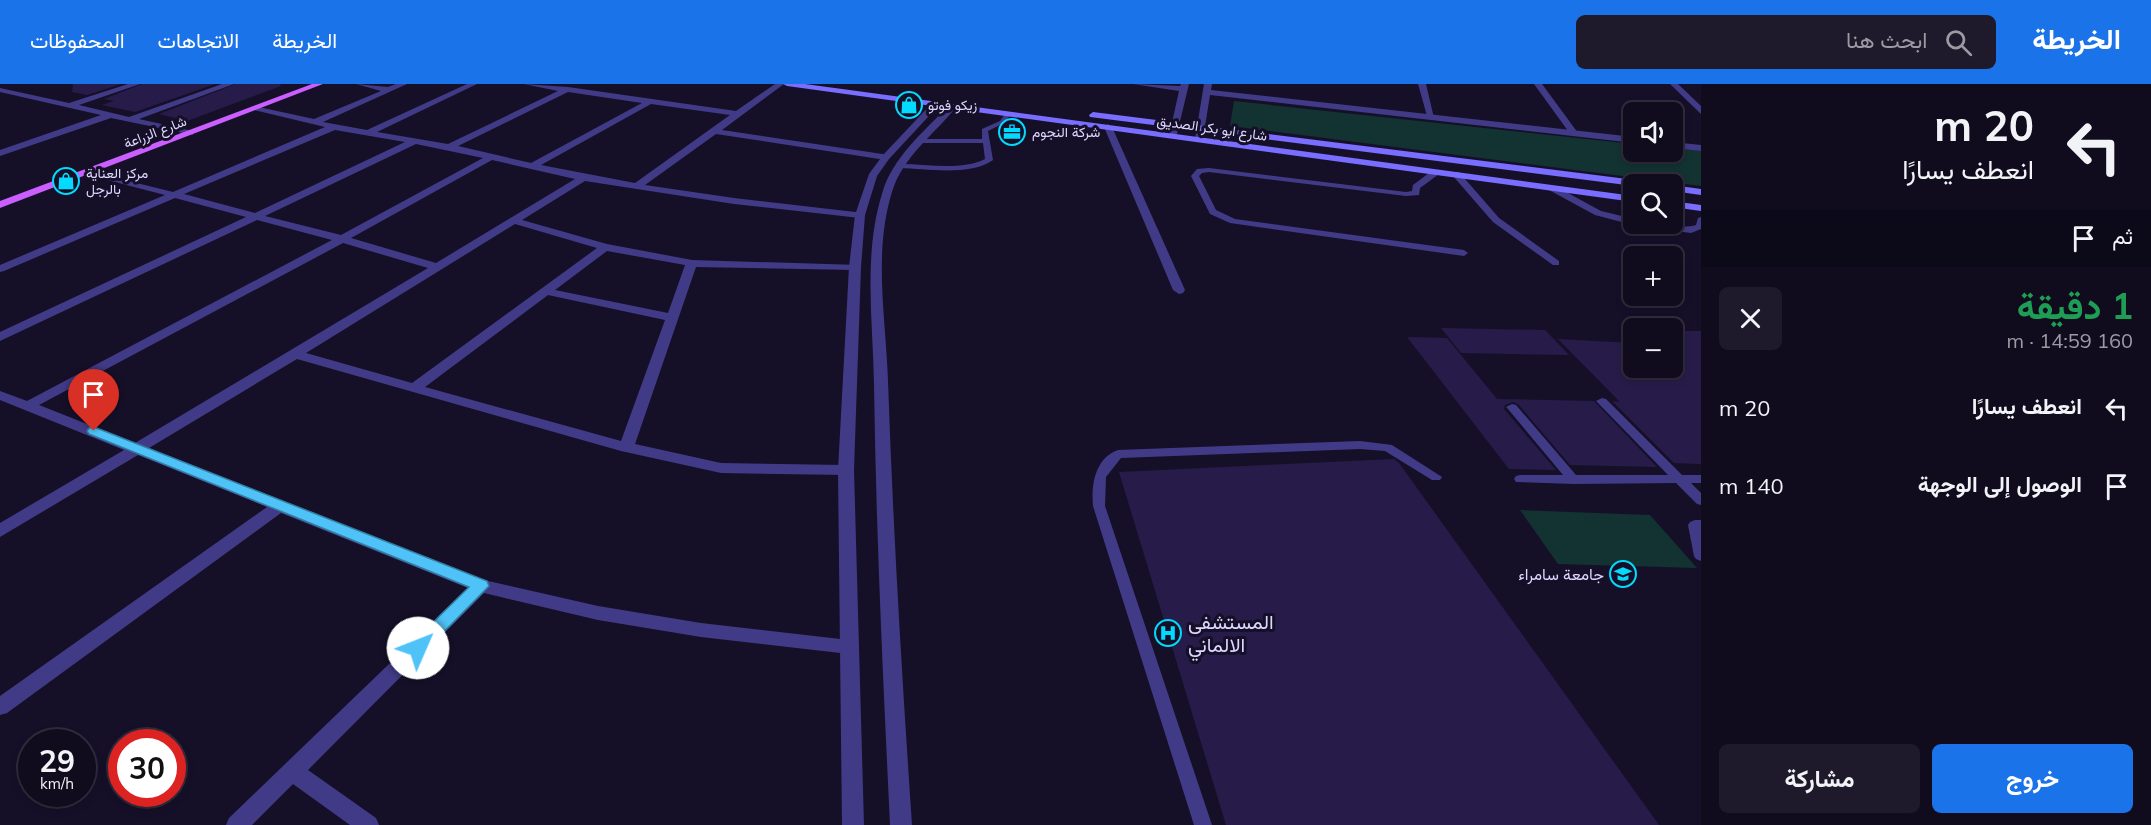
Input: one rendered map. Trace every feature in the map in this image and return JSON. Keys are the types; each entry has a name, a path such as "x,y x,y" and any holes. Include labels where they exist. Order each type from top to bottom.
{"main road":[{"name":"شارع الزراعة","path":"0,195 298,84"},
{"name":"شارع الزراعة","path":"0,205 319,84"},
{"name":"شارع ابو بكر الصديق","path":"787,84 1623,198"},
{"path":"852,84 1041,108"},
{"name":"شارع ابو بكر الصديق","path":"1086,114 1623,181"},
{"path":"1683,190 1701,192"},
{"path":"1683,206 1701,208"}],"street":[{"path":"68,106 136,84"},
{"path":"128,120 230,84"},
{"path":"360,84 389,90"},
{"path":"315,122 404,84"},
{"path":"368,133 473,84"},
{"path":"528,84 738,114"},
{"path":"449,147 576,84"},
{"path":"637,186 780,84"},
{"path":"1137,84 1184,87 1173,136"},
{"path":"1422,84 1431,117"},
{"path":"1538,84 1574,133"},
{"path":"1674,84 1699,107"},
{"path":"3,91 22,86"},
{"path":"1199,140 1207,88 1623,139"},
{"path":"3,91 190,133"},
{"path":"533,166 651,101"},
{"path":"853,825 846,470 855,267 860,214 872,176 886,157 936,104"},
{"path":"901,825 884,493 878,272 881,218 892,179 953,106"},
{"path":"257,108 334,127 449,147 489,158 583,177 734,201 860,214"},
{"path":"2,151 110,116"},
{"path":"0,269 334,127"},
{"path":"1108,127 1179,290"},
{"path":"714,131 886,157"},
{"path":"0,337 413,142"},
{"path":"1683,146 1701,148"},
{"path":"29,405 342,239 489,158"},
{"path":"87,172 254,218 342,239 436,267"},
{"path":"0,531 295,354 583,177"},
{"path":"514,221 605,247 692,263 855,267"},
{"path":"416,387 605,247"},
{"path":"626,448 692,263"},
{"path":"546,291 673,318"},
{"path":"295,354 626,448 721,468 846,470"},
{"path":"2,397 29,405 278,507 481,586 598,613 701,630 849,647"},
{"path":"0,707 278,507"},
{"path":"237,825 481,586"},
{"path":"292,771 368,825"}],"lane":[{"path":"901,166 981,165 989,160 985,128 1002,122 1008,114"},
{"path":"923,141 986,141"},
{"path":"1436,172 1416,187 1416,193 1407,194 1209,170 1200,171 1195,176 1213,212 1233,221 1464,253"},
{"path":"1456,174 1496,220 1556,262"},
{"path":"1552,188 1598,213 1623,219"},
{"path":"1683,229 1691,230 1700,226 1701,220"},
{"path":"1602,401 1701,501"},
{"path":"1512,407 1574,480"},
{"path":"1203,825 1099,506 1098,480 1106,465 1118,454 1360,445 1388,448 1436,477"},
{"path":"1520,479 1701,479"},
{"path":"1701,525 1695,525 1701,556"}],"green space":[{"path":"1234,101 1623,143 1623,162 1683,162 1683,149 1701,151 1701,186 1683,184 1683,174 1623,174 1623,176 1230,126"},
{"path":"1520,510 1650,515 1697,568 1558,564"}],"building":[{"path":"73,84 121,84 87,95 72,92"},
{"path":"142,84 215,84 135,112 102,105 114,101 104,99"},
{"path":"236,84 280,84 281,86 187,121 159,114"},
{"path":"1441,328 1545,330 1569,355 1461,353"},
{"path":"1683,331 1701,331 1701,464 1674,463 1612,401 1620,402 1558,339 1623,342 1623,378 1683,378"},
{"path":"1407,337 1447,338 1497,399 1594,401 1657,467 1570,465 1518,404 1513,402 1505,405 1504,409 1556,470 1509,469"},
{"name":"المستشفى الالماني","path":"1394,459 1659,825 1226,825 1119,472"}],"place":[{"name":"زيكو فوتو","path":"909,105"},
{"name":"شركة النجوم","path":"1012,132"},
{"name":"مركز العناية بالرجل","path":"66,181"},
{"name":"جامعة سامراء","path":"1623,574"},
{"name":"المستشفى الالماني","path":"1168,633"}],"route":[{"path":"94,431 278,507 481,586 418,648"}]}
